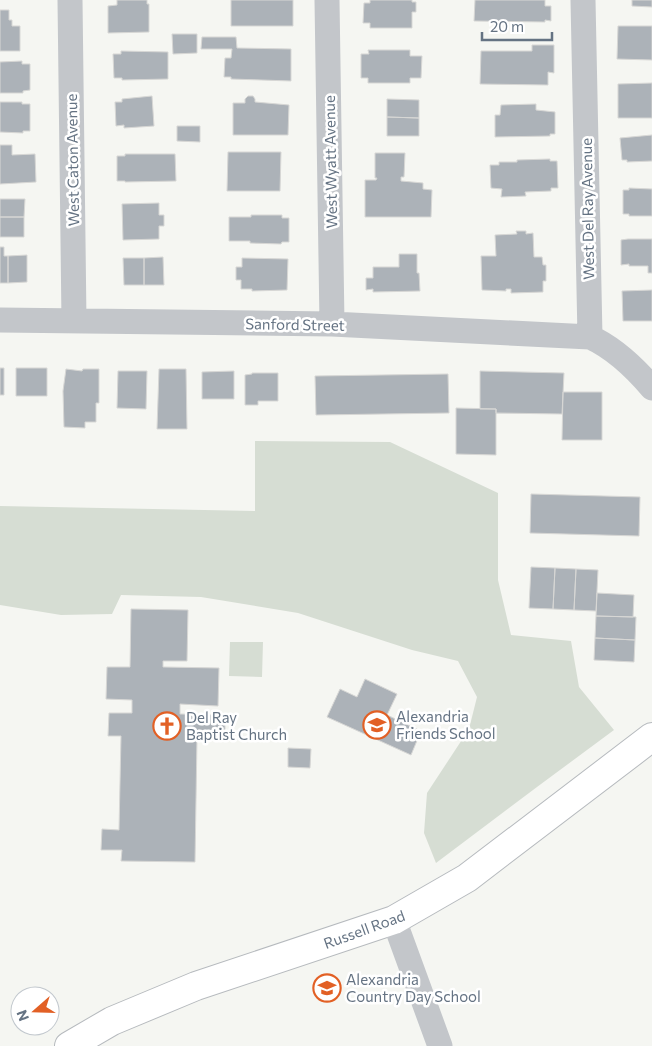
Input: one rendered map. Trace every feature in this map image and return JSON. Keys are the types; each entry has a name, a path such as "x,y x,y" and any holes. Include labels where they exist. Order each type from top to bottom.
{"street":[{"name":"West Caton Avenue","path":"70,0 74,321"},
{"name":"West Wyatt Avenue","path":"327,0 332,324"},
{"name":"West Del Ray Avenue","path":"584,0 590,337"},
{"name":"Sanford Street","path":"0,320 332,324 590,337"},
{"path":"590,337 617,353 652,388"},
{"name":"Russell Road","path":"69,1046 112,1020 196,986 394,920 467,878 652,737"},
{"path":"394,920 440,1046"}],"shaded area":[{"path":"255,441 390,442 498,493 498,580 511,635 571,641 579,687 614,730 436,863 424,833 427,793 469,729 477,697 458,661 412,650 298,613 201,597 121,595 112,614 61,615 0,605 0,506 255,511"},
{"path":"230,642 263,642 262,677 229,676"}],"building":[{"path":"117,0 147,0 147,4 149,4 149,32 108,33 108,6 117,5"},
{"path":"231,0 293,0 293,26 231,26"},
{"path":"370,0 412,0 412,2 416,2 416,12 412,12 412,28 370,28 370,23 363,23 364,3 370,3"},
{"path":"475,0 545,0 545,6 551,6 551,21 474,21"},
{"path":"632,0 652,0 652,7 632,6"},
{"path":"0,10 9,10 9,20 12,20 12,26 20,26 20,51 0,51"},
{"path":"618,26 652,26 652,60 617,59"},
{"path":"172,34 197,34 197,53 173,54"},
{"path":"202,37 236,37 237,48 291,49 291,81 231,79 231,77 224,77 225,58 231,58 232,49 201,49"},
{"path":"532,45 554,45 554,73 548,72 548,85 480,84 481,51 532,51"},
{"path":"368,50 410,50 410,56 422,56 421,78 410,78 410,83 368,83 368,78 361,78 361,54 369,54"},
{"path":"121,51 168,52 168,79 122,80 122,78 114,78 113,54 121,54"},
{"path":"22,61 22,64 30,64 30,90 23,91 23,93 0,93 0,62"},
{"path":"652,83 652,118 618,118 618,84"},
{"path":"152,96 154,126 124,128 124,125 116,126 115,102 122,102 122,99"},
{"path":"248,96 253,96 255,102 289,105 288,135 233,135 233,103 245,103 245,99"},
{"path":"387,99 419,100 419,118 387,117"},
{"path":"0,102 30,104 30,131 23,131 23,133 0,132"},
{"path":"536,104 536,110 555,112 555,134 550,134 550,136 495,137 495,115 500,115 501,105"},
{"path":"387,117 419,118 419,136 387,136"},
{"path":"177,126 200,126 200,142 177,141"},
{"path":"652,135 652,161 627,162 627,160 622,160 620,138"},
{"path":"0,145 12,145 12,155 35,154 36,182 0,184"},
{"path":"228,152 281,152 280,191 227,191"},
{"path":"375,153 405,153 404,177 401,177 401,181 423,183 423,189 432,190 431,217 365,217 365,180 376,180 377,178 375,178"},
{"path":"125,154 175,154 176,181 117,181 117,156 125,156"},
{"path":"550,159 550,161 557,161 558,188 551,188 551,191 525,192 526,196 501,197 502,189 491,188 490,165 499,165 499,162 517,162 517,160"},
{"path":"629,188 652,189 652,216 629,216 629,214 623,214 623,190 629,190"},
{"path":"0,199 25,199 24,217 0,217"},
{"path":"159,203 159,215 164,215 164,226 159,226 159,239 123,240 122,204"},
{"path":"251,215 282,215 282,218 289,218 289,242 282,242 281,244 229,241 229,217 251,217"},
{"path":"0,217 24,217 24,237 0,237"},
{"path":"516,231 526,231 526,234 533,233 534,257 542,257 543,265 546,265 546,281 543,281 543,292 511,293 511,289 506,289 506,291 482,290 481,256 496,256 495,235 517,234"},
{"path":"652,239 652,273 648,273 648,266 621,265 621,240"},
{"path":"0,247 4,247 4,256 8,256 8,283 0,283"},
{"path":"399,254 417,254 417,273 419,273 420,291 373,292 373,289 366,290 366,278 373,278 373,267 399,267"},
{"path":"27,255 27,282 8,283 8,256"},
{"path":"163,257 164,285 144,285 144,258"},
{"path":"123,258 144,258 144,285 124,285"},
{"path":"242,258 288,259 287,290 252,291 252,289 241,289 241,280 236,280 236,267 242,267"},
{"path":"652,290 652,321 623,321 622,291"},
{"path":"0,368 4,368 4,395 0,395"},
{"path":"16,368 47,368 47,396 16,396"},
{"path":"66,369 82,371 83,369 99,369 99,403 96,403 96,422 85,422 85,428 64,427 63,391"},
{"path":"159,369 186,369 187,429 157,429"},
{"path":"118,371 147,371 146,409 117,408"},
{"path":"234,371 234,399 202,399 202,372"},
{"path":"480,371 564,373 562,414 496,413 496,409 480,409"},
{"path":"252,373 278,373 278,401 258,401 258,405 245,405 245,375"},
{"path":"448,374 449,413 316,415 315,376"},
{"path":"563,392 602,392 602,440 562,440"},
{"path":"456,408 496,409 496,455 456,454"},
{"path":"531,494 640,497 639,536 530,533"},
{"path":"531,567 555,568 553,609 529,608"},
{"path":"555,568 576,569 574,610 553,609"},
{"path":"576,569 598,570 596,611 574,610"},
{"path":"597,593 634,595 633,617 596,616"},
{"name":"Del Ray Baptist Church","path":"131,609 188,610 187,661 163,661 163,667 219,668 218,706 180,704 180,714 225,715 225,739 197,738 195,862 121,861 122,850 101,850 102,829 119,830 121,736 108,736 109,713 132,713 132,700 106,699 107,667 130,667"},
{"path":"596,616 636,617 635,640 595,638"},
{"path":"595,638 635,640 634,662 594,660"},
{"path":"365,679 397,694 387,715 421,731 411,755 327,717 340,689 357,697"},
{"path":"288,748 311,749 310,768 288,767"}],"place":[{"name":"Alexandria Friends School","path":"377,725"},
{"name":"Del Ray Baptist Church","path":"167,726"},
{"name":"Alexandria Country Day School","path":"327,988"}]}
